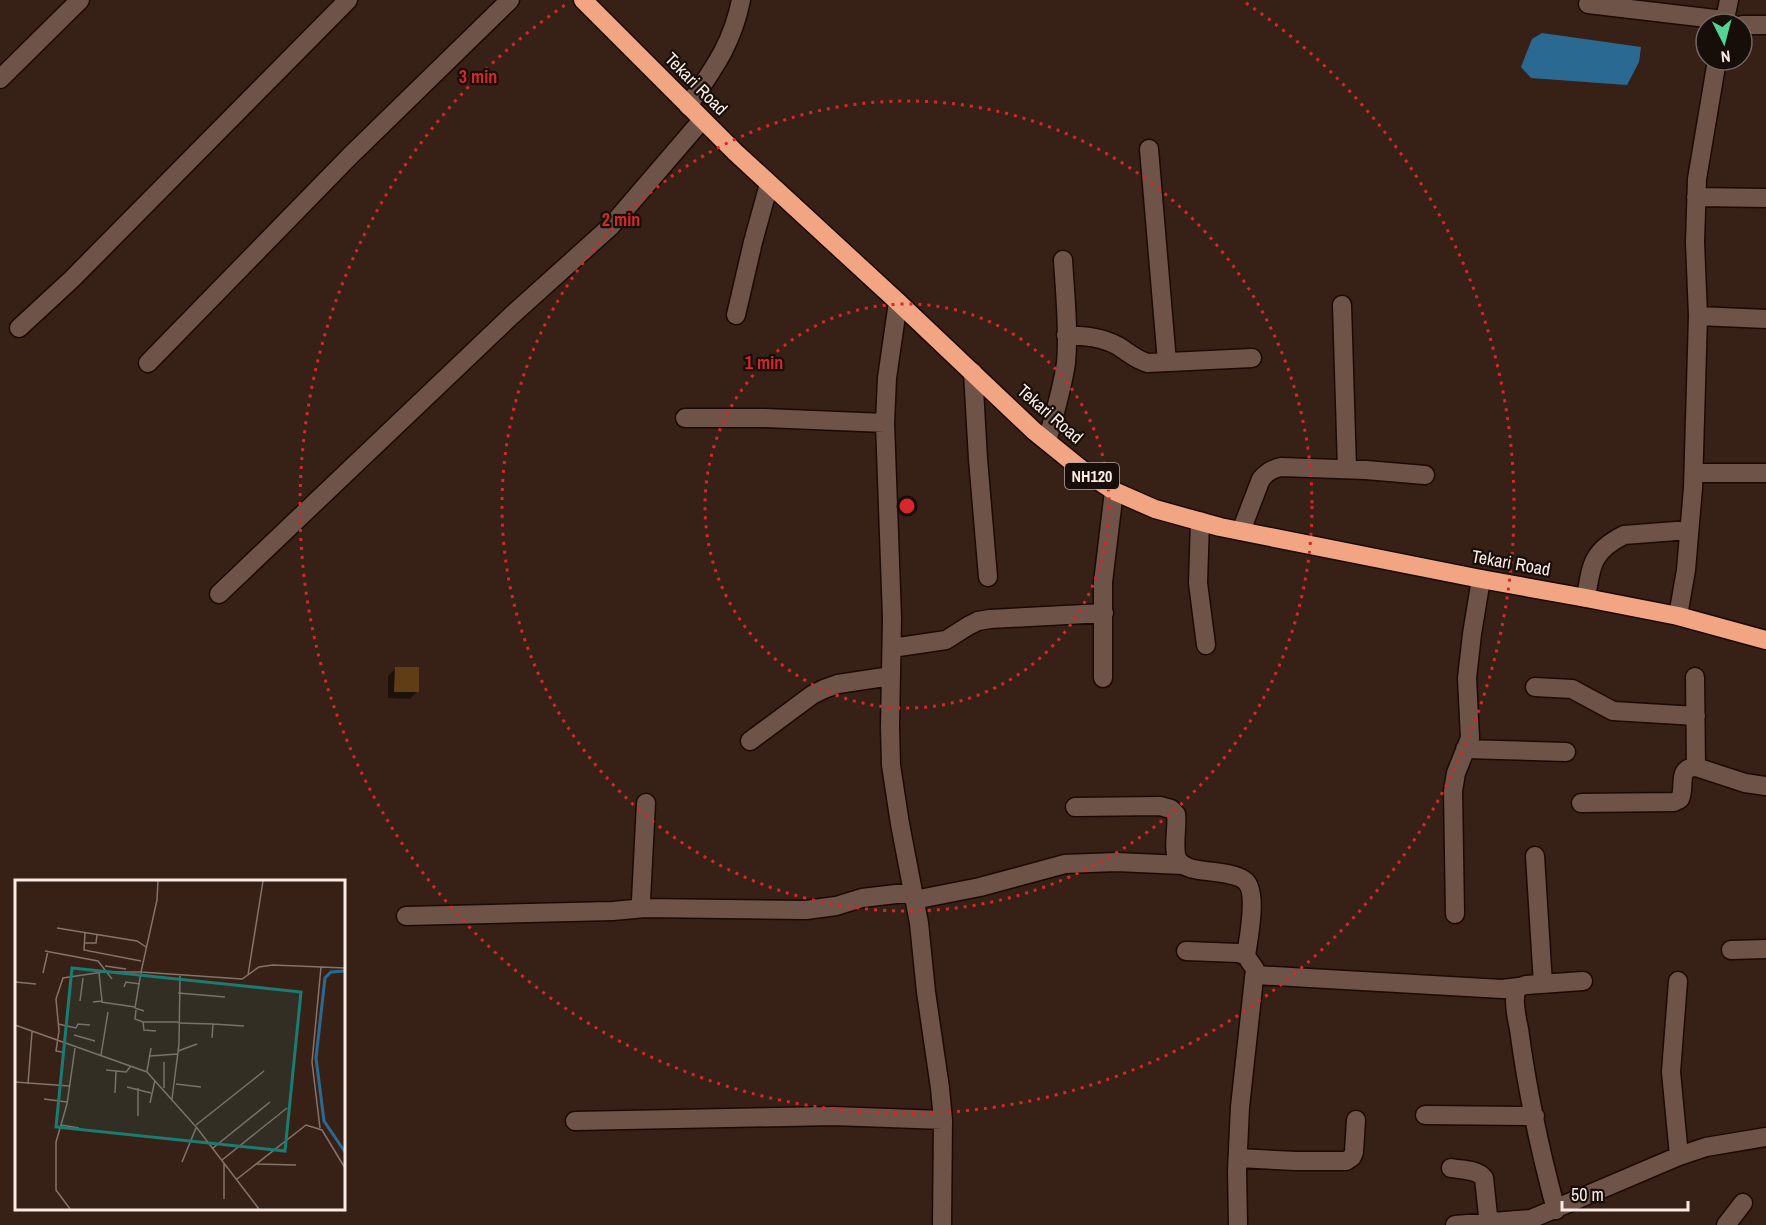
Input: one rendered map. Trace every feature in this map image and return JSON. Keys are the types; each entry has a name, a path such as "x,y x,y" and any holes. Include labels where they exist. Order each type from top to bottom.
{"highway":[{"name":"Tekari Road","path":"583,0 769,184 1047,441 1081,469 1114,491 1155,509 1241,531 1678,616 1766,640"}],"street":[{"path":"0,79 8,59 80,0"},
{"path":"20,328 348,0"},
{"path":"148,363 350,156 510,0"},
{"path":"688,106 727,47 735,27 741,0"},
{"path":"1588,4 1694,18"},
{"path":"1678,616 1686,570 1694,473 1698,316 1695,242 1697,179 1715,72"},
{"path":"219,594 511,316 610,226 702,120"},
{"path":"1149,149 1167,363"},
{"path":"736,315 769,184"},
{"path":"1696,197 1766,198"},
{"path":"1047,441 1066,362 1063,260"},
{"path":"898,302 887,378 885,423 892,648 891,765 919,923 940,1088 943,1120 942,1225"},
{"path":"1342,305 1347,469"},
{"path":"1698,316 1766,319"},
{"path":"1066,335 1095,337 1148,363 1252,358"},
{"path":"973,372 988,577"},
{"path":"685,418 765,418 885,423"},
{"path":"1241,531 1261,478 1266,473 1281,468 1347,469 1425,475"},
{"path":"1694,473 1766,473"},
{"path":"1103,678 1103,582 1114,491"},
{"path":"1200,521 1198,583 1206,645"},
{"path":"1586,597 1594,559 1618,538 1624,535 1689,530"},
{"path":"1455,914 1453,791 1456,773 1471,731 1467,678 1481,579"},
{"path":"892,648 946,640 978,621 990,619 1104,614"},
{"path":"750,741 824,688 891,676"},
{"path":"1695,677 1696,767"},
{"path":"1535,687 1572,690 1613,711 1696,716"},
{"path":"1465,749 1566,752"},
{"path":"1581,803 1674,802 1680,799 1683,793 1682,775 1691,767 1754,786 1766,786"},
{"path":"645,908 641,900 646,803"},
{"path":"1075,807 1160,806 1171,809 1176,814 1178,824 1176,851 1178,860 1183,865 1191,869 1238,877 1246,880 1250,886 1251,928 1246,956"},
{"path":"1535,856 1543,984"},
{"path":"406,916 613,911 645,908 806,910 836,906 862,898 914,896 980,887 1065,864 1116,862 1183,865"},
{"path":"1731,950 1766,948"},
{"path":"1186,951 1232,952 1246,956 1255,969 1245,1054 1238,1158 1238,1225"},
{"path":"1255,975 1502,989 1583,981"},
{"path":"1678,981 1671,1072 1679,1156"},
{"path":"1519,987 1516,992 1516,1014 1545,1170 1556,1209"},
{"path":"1425,1115 1535,1116"},
{"path":"576,1121 824,1116 943,1120"},
{"path":"1238,1158 1346,1161 1352,1157 1354,1152 1356,1120"},
{"path":"1455,1225 1531,1219 1679,1156 1706,1147 1766,1137"},
{"path":"1451,1168 1481,1174 1485,1186 1488,1224"},
{"path":"1726,1225 1743,1203"}],"water":[{"path":"1542,33 1641,47 1639,62 1627,85 1531,78 1521,67 1532,39"}],"building":[{"path":"395,667 419,667 419,692 394,692"}]}
